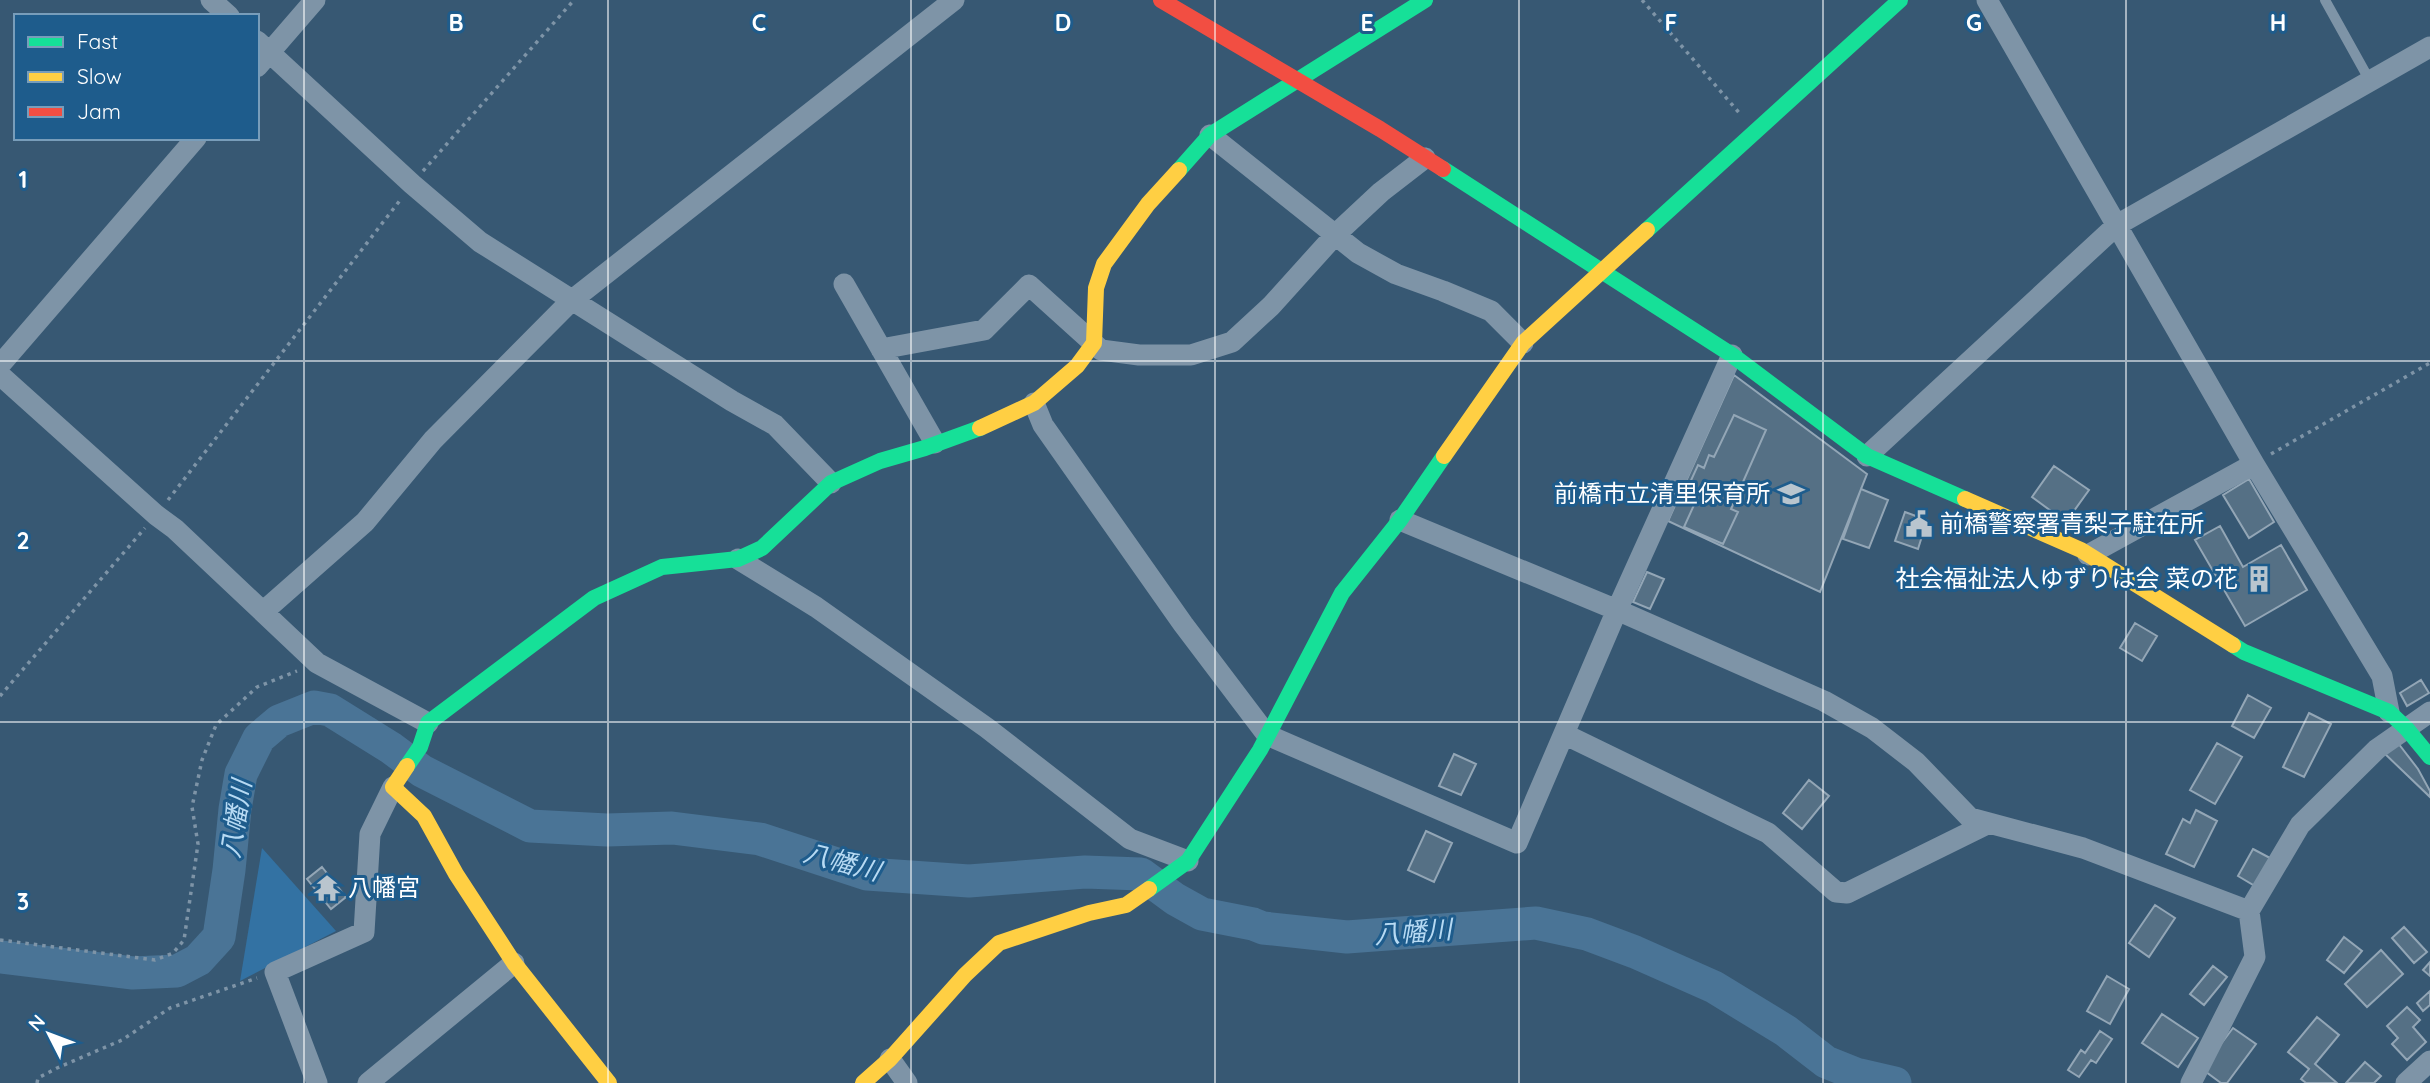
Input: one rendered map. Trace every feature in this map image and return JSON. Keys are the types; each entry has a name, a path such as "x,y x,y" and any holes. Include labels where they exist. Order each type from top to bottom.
{"street":[{"path":"211,0 227,14"},
{"path":"315,0 261,53 480,242 775,425 831,482"},
{"path":"264,611 365,522 433,440 571,300 954,0"},
{"path":"1161,0 1426,158 1603,271 1732,355 1867,456 2081,550 2244,652 2389,712 2430,757"},
{"path":"317,1083 275,972 364,932 370,834 397,781 419,747 428,723 594,598 662,567 738,559 762,548 831,482 880,461 999,421 1034,403 1077,366 1094,343 1096,288 1104,264 1148,204 1210,135 1425,0"},
{"path":"863,1083 890,1059 965,975 999,943 1088,913 1126,905 1188,861 1260,750 1342,593 1400,520 1523,343 1900,0"},
{"path":"1987,0 2254,464 2382,676 2389,712"},
{"path":"1867,456 2117,225 2430,47"},
{"path":"1210,135 1358,253 1396,274 1491,311 1523,343"},
{"path":"0,365 193,140"},
{"path":"881,349 984,330 1030,285 1101,350 1139,355 1191,355 1232,342 1271,306 1336,234 1381,192 1426,158"},
{"path":"844,284 935,443"},
{"path":"1034,403 1043,425 1183,624 1267,736 1517,843 1732,355"},
{"path":"0,375 175,529 317,663 428,723"},
{"path":"2088,555 2254,464"},
{"path":"1400,520 1824,701 1872,728 1916,762 1970,818 2083,848 2249,911"},
{"path":"738,559 816,607 975,720 1130,839 1188,861"},
{"path":"2190,1083 2255,957 2249,911 2300,825 2377,749 2430,712"},
{"path":"1566,735 1768,833 1836,891 1847,893 1989,823"},
{"path":"397,781 424,816 456,874 514,963 609,1083"},
{"path":"368,1083 514,963"},
{"path":"890,1059 907,1083"},
{"path":"2406,1083 2430,1062"}],"lane":[{"path":"2325,0 2370,81"}],"path":[{"path":"0,696 156,515 412,184 573,0"},
{"path":"1642,0 1756,132"},
{"path":"2254,464 2430,363"},
{"path":"0,940 155,960 173,953 184,940 198,844 192,807 202,760 216,725 257,687 317,663"},
{"path":"37,1083 38,1078 57,1068 122,1040 170,1008 275,972"}],"shaded area":[{"path":"262,848 336,931 240,981"}],"building":[{"path":"1734,375 1867,474 1820,592 1668,521"},
{"path":"1734,415 1766,430 1731,509 1738,512 1723,544 1684,527 1694,505 1682,500 1698,465 1704,468 1709,455 1714,457"},
{"path":"2054,466 2089,490 2066,522 2032,497"},
{"path":"2249,479 2274,522 2249,538 2223,495"},
{"path":"1861,489 1888,500 1869,548 1843,539"},
{"path":"1905,512 1927,520 1918,549 1895,541"},
{"name":"社会福祉法人ゆずりは会 菜の花","path":"2220,526 2243,567 2281,545 2307,590 2245,626 2195,540"},
{"path":"1647,572 1664,579 1650,609 1633,602"},
{"path":"2135,623 2157,636 2142,661 2120,648"},
{"path":"2421,680 2429,693 2407,706 2400,693"},
{"path":"2248,695 2271,708 2254,738 2232,726"},
{"path":"2309,713 2331,724 2304,777 2283,767"},
{"path":"2217,743 2242,757 2215,804 2190,790"},
{"path":"2398,743 2418,769 2430,791 2430,797 2383,752"},
{"path":"1454,754 1476,764 1461,795 1439,786"},
{"path":"1809,780 1829,796 1802,829 1783,813"},
{"path":"2196,810 2217,821 2194,867 2166,854 2183,819 2190,823"},
{"path":"1426,831 1452,843 1434,882 1408,870"},
{"path":"2253,849 2270,858 2255,886 2238,876"},
{"name":"八幡宮","path":"322,867 346,897 331,909 307,879"},
{"path":"2155,905 2175,918 2149,957 2129,943"},
{"path":"2404,927 2427,952 2414,963 2392,938"},
{"path":"2344,937 2362,951 2344,973 2327,960"},
{"path":"2381,950 2403,974 2367,1007 2345,984"},
{"path":"2430,962 2430,976 2423,970"},
{"path":"2213,966 2227,977 2204,1005 2190,994"},
{"path":"2107,976 2129,989 2110,1024 2087,1011"},
{"path":"2430,991 2430,1005 2423,1011 2417,1003"},
{"path":"2407,1007 2420,1020 2413,1027 2426,1042 2407,1060 2392,1044 2398,1038 2387,1026"},
{"path":"2162,1014 2198,1038 2178,1067 2142,1043"},
{"path":"2317,1017 2339,1035 2315,1064 2337,1083 2306,1083 2301,1079 2309,1069 2288,1052"},
{"path":"2233,1028 2256,1044 2227,1083 2221,1083 2202,1069"},
{"path":"2100,1031 2112,1039 2096,1063 2091,1060 2079,1077 2068,1070 2081,1050 2085,1053"},
{"path":"2365,1062 2381,1076 2374,1083 2346,1083"}],"waterway":[{"name":"八幡川","path":"0,957 133,973 177,971 198,960 219,937 241,774 259,738 279,721 314,707 330,710 422,771 530,826 607,830 672,828 760,839 867,874 969,881 1085,872 1141,874 1175,899 1202,914 1263,928 1347,937 1536,923 1587,934 1714,987 1786,1031 1826,1062 1856,1074 1895,1083"}],"traffic: fast":[{"path":"1179,170 1210,135 1425,0"},
{"path":"1647,230 1900,0"},
{"path":"1443,169 1732,355 1867,456 1965,499"},
{"path":"407,766 420,747 428,723 594,598 662,567 738,559 762,548 831,483 880,461 980,428"},
{"path":"1149,889 1188,861 1260,750 1342,593 1400,520 1444,456"},
{"path":"2233,645 2389,712 2430,757"}],"traffic: slow":[{"path":"980,428 1034,403 1077,366 1094,343 1096,288 1104,264 1148,204 1179,170"},
{"path":"1444,456 1523,343 1647,230"},
{"path":"1965,499 2081,550 2233,645"},
{"path":"407,766 393,787 424,816 456,874 514,963 609,1083"},
{"path":"863,1083 890,1059 965,975 999,943 1089,913 1126,905 1149,889"}],"traffic: jam":[{"path":"1161,0 1443,169"}],"place":[{"name":"前橋市立清里保育所","path":"1791,494"},
{"name":"前橋警察署青梨子駐在所","path":"1919,524"},
{"name":"社会福祉法人ゆずりは会 菜の花","path":"2259,579"},
{"name":"八幡宮","path":"327,888"}]}
